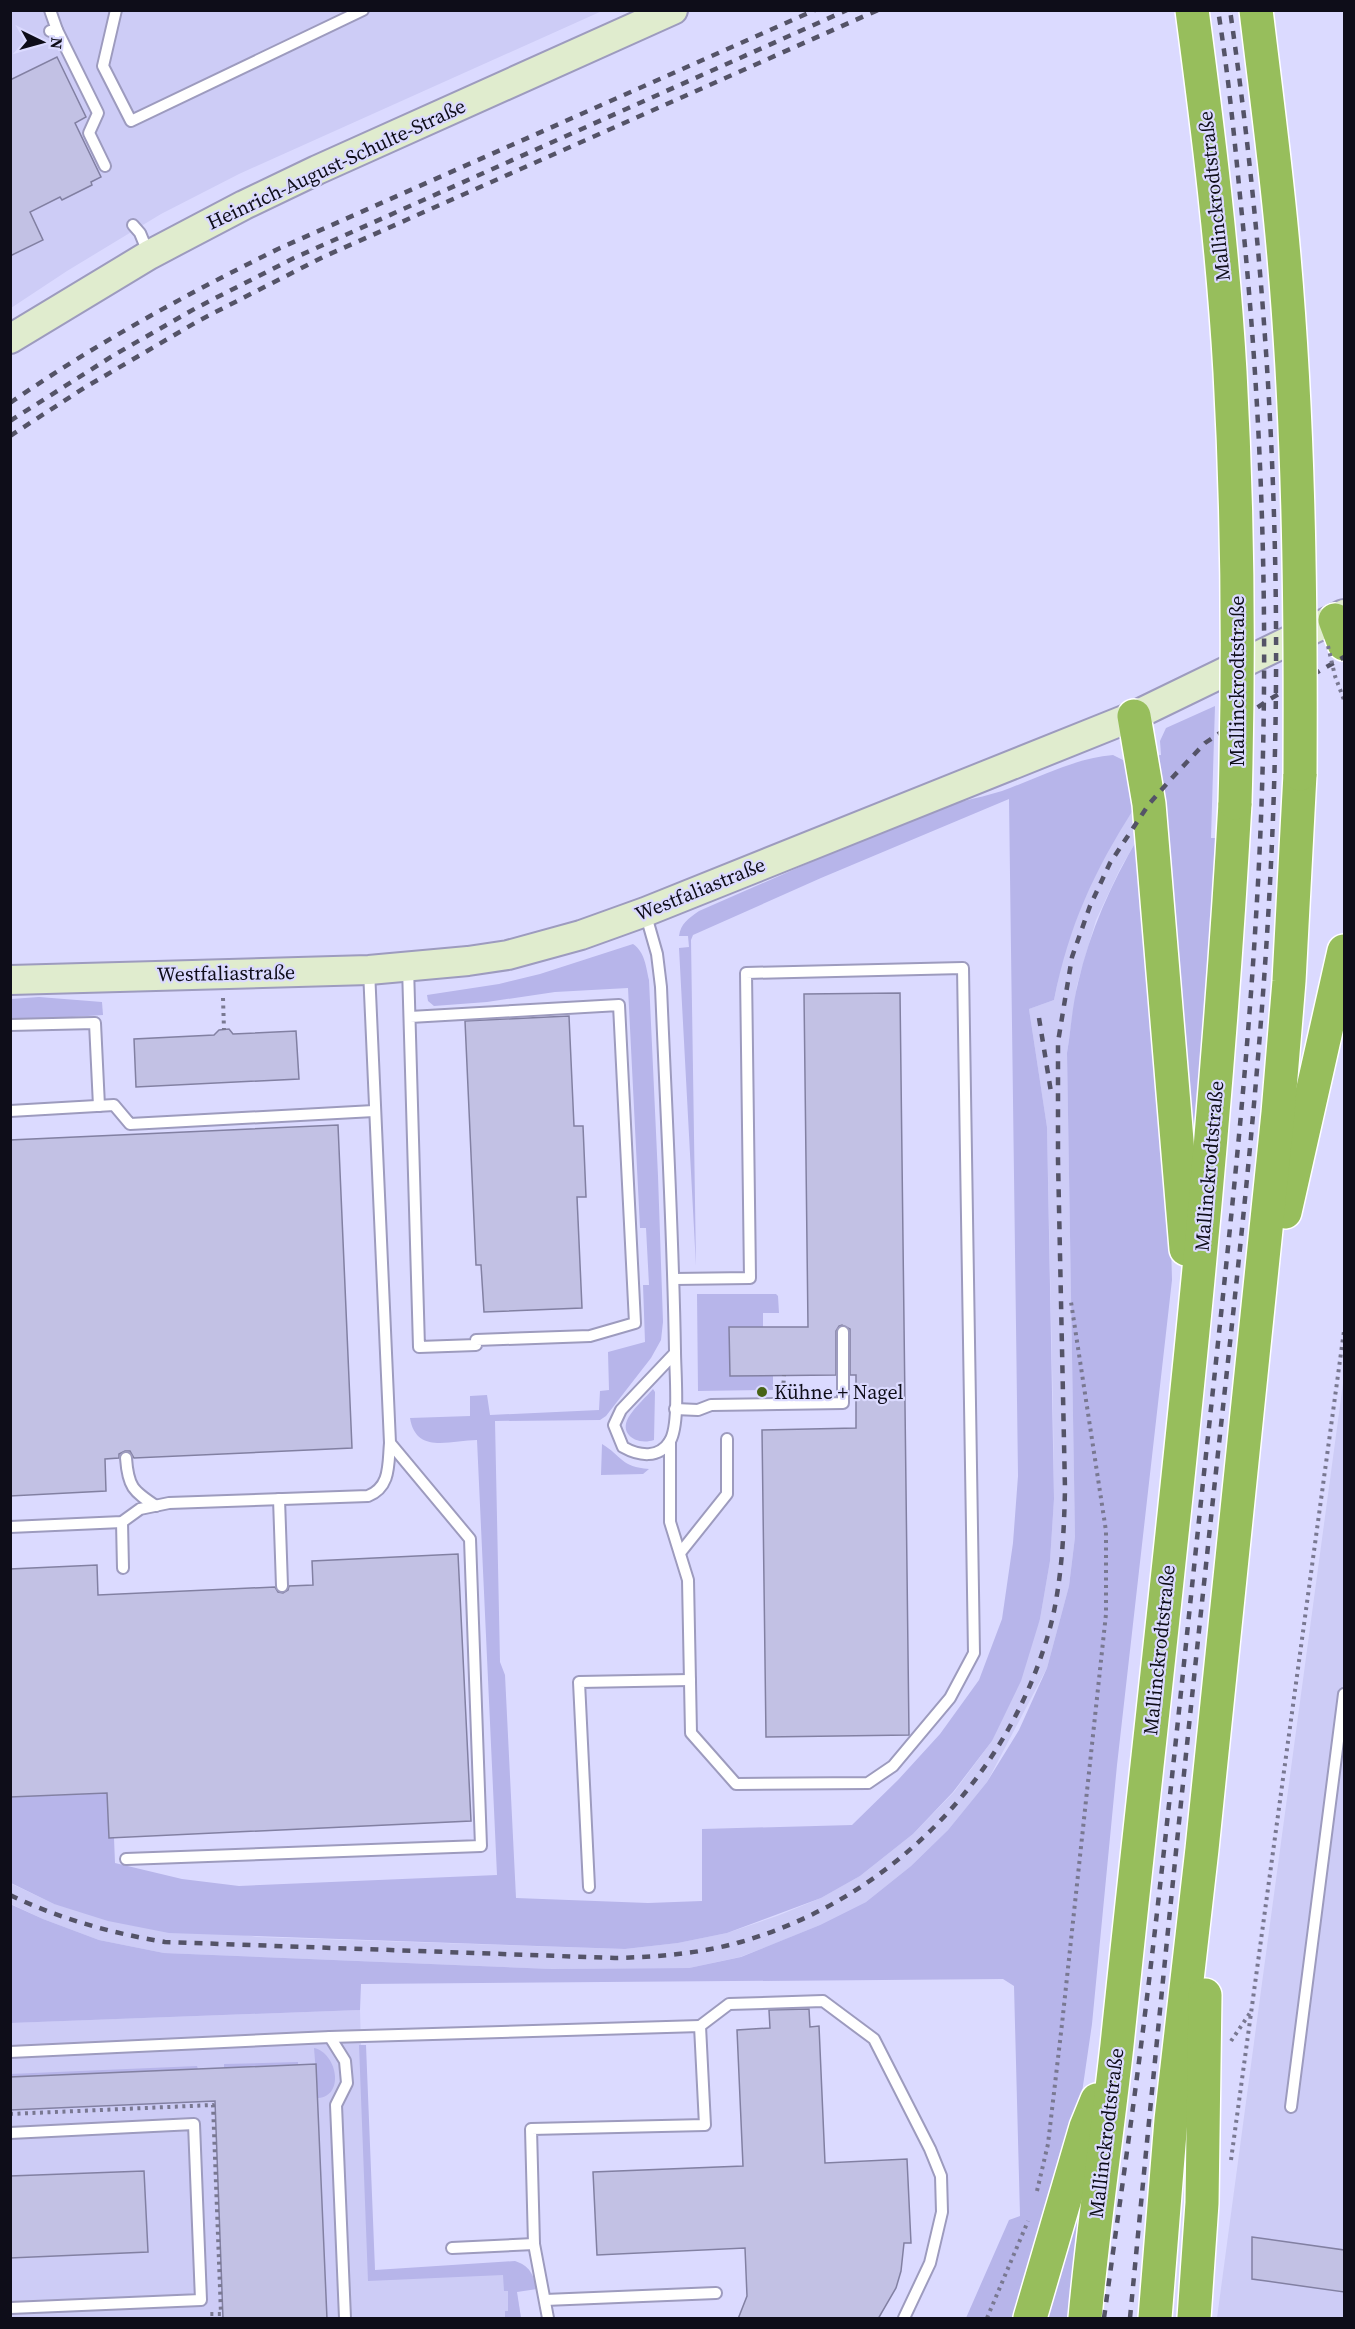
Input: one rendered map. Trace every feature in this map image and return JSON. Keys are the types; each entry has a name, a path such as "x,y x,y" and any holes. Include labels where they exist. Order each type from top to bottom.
{"highway":[{"name":"Mallinckrodtstraße","path":"1085,2319 1194,1325 1225,987 1235,803 1238,592 1230,369 1211,159 1191,10"},
{"path":"1155,2319 1171,2120 1202,1849 1289,981 1300,774 1299,549 1293,394 1282,236 1256,10"},
{"path":"1134,716 1149,804 1171,1091 1194,1325"},
{"path":"1255,1336 1291,1189 1344,951"},
{"path":"1194,2319 1202,2203 1205,1976 1202,1849"},
{"path":"1030,2319 1086,2127 1116,2051"}],"street":[{"name":"Heinrich-August-Schulte-Straße","path":"10,339 149,255 244,205 316,170 673,10"},
{"name":"Westfaliastraße","path":"10,980 369,970 508,955 581,935 645,912 1134,716 1341,626"}],"lane":[{"path":"50,10 54,30 98,113 89,133 105,166"},
{"path":"116,10 103,66 131,121 363,10"},
{"path":"133,225 140,233 149,255"},
{"path":"645,912 657,954 662,987 674,1280 675,1429 670,1441 670,1522 688,1580 691,1733 736,1784 868,1783 893,1766 937,1715 950,1698 974,1653 963,968 746,973 750,1278 674,1280"},
{"path":"408,967 419,1347 476,1345 476,1340 590,1336 635,1323 619,1005 410,1017"},
{"path":"10,1527 122,1522 140,1509 169,1503 368,1496 378,1492 387,1478 390,1443 369,970"},
{"path":"10,1026 95,1023 99,1106"},
{"path":"10,1111 114,1105 130,1124 374,1111"},
{"path":"675,1409 698,1410 711,1405 843,1403 843,1332"},
{"path":"670,1441 655,1453 635,1454 622,1447 614,1425 621,1410 675,1353"},
{"path":"680,1553 727,1494 727,1439"},
{"path":"126,1859 481,1846 471,1539 390,1443"},
{"path":"126,1458 127,1474 135,1492 156,1506"},
{"path":"279,1499 282,1586"},
{"path":"122,1522 123,1568"},
{"path":"589,1887 579,1682 690,1680"},
{"path":"1291,2107 1344,1694"},
{"path":"10,2052 330,2037 700,2026 729,2004 823,2001 874,2039 942,2176 942,2212 930,2264 904,2319"},
{"path":"548,2319 534,2244 531,2129 705,2125 700,2026"},
{"path":"330,2037 345,2061 348,2083 336,2105 345,2319"},
{"path":"10,2133 194,2124 201,2300 10,2308"},
{"path":"452,2248 534,2244"},
{"path":"545,2300 716,2293"}],"path":[{"path":"223,973 224,1030"},
{"path":"1035,2201 1051,2122 1106,1614 1106,1531 1071,1302"},
{"path":"1251,2012 1344,1331"},
{"path":"10,2114 213,2105 221,2314 199,2315"},
{"path":"987,2319 1032,2212"}],"shaded area":[{"path":"11,11 602,11 239,174 161,214 11,308"},
{"path":"1215,706 1211,838 1217,838 1192,1177 1153,756 1161,755 1160,741 1166,728"},
{"path":"1113,755 1125,761 1135,807 1095,876 1085,899 1067,947 1054,1000 1029,1009 1047,1127 1054,1499 1050,1561 1040,1619 1021,1681 992,1741 953,1792 913,1834 860,1876 821,1898 727,1933 678,1943 625,1949 169,1933 108,1921 54,1904 11,1883 10,1797 107,1793 109,1838 114,1838 115,1863 182,1879 239,1886 497,1875 477,1440 446,1443 427,1441 419,1437 410,1418 470,1416 470,1396 487,1395 490,1415 599,1410 600,1391 609,1390 608,1352 645,1342 643,1285 649,1285 646,1228 640,1228 628,988 555,992 487,1002 434,1006 428,1001 427,995 499,984 540,974 633,944 643,955 649,980 663,1322 661,1340 651,1358 606,1416 600,1420 495,1421 500,1662 505,1675 516,1898 648,1903 702,1901 702,1829 852,1825 898,1780 940,1734 979,1680 1002,1619 1013,1543 1018,1476 1009,799 693,935 691,940 696,1266 679,948 689,947 688,936 679,936 683,924 699,911 925,812 1002,791 1071,764"},
{"path":"1135,807 1138,838 1120,869 1096,920 1077,985 1067,1053 1075,1537 1069,1586 1047,1668 987,1782 948,1830 911,1866 866,1902 820,1925 740,1957 689,1968 552,1969 164,1953 99,1940 11,1904 10,1883 54,1904 257,1937 625,1949 678,1943 727,1933 777,1916 821,1898 860,1876 913,1834 954,1792 992,1741 1040,1619 1050,1561 1054,1499 1053,1410 1047,1127 1029,1009 1054,1000 1063,956 1084,898 1110,845"},
{"path":"1138,838 1170,1204 1172,1280 1117,1765 1092,2024 1078,2120 1016,2318 966,2318 1009,2220 1020,2216 1014,1986 1003,1979 361,1984 360,2010 11,2023 10,1904 99,1940 164,1953 552,1969 689,1968 741,1957 820,1925 866,1902 911,1866 948,1830 987,1782 1019,1730 1047,1668 1069,1586 1075,1537 1067,1053 1076,992 1095,926 1110,890"},
{"path":"39,997 102,1002 103,1015 11,1021 11,999"},
{"path":"697,1294 776,1294 778,1296 779,1313 763,1313 763,1327 729,1328 730,1376 773,1375 773,1390 698,1391"},
{"path":"1344,1376 1344,2318 1217,2318 1255,2035"},
{"path":"653,1389 655,1392 654,1440 641,1441 627,1432 627,1421 635,1408"},
{"path":"602,1444 627,1463 649,1469 643,1474 601,1475"},
{"path":"360,2010 362,2079 375,2273 512,2265 521,2318 11,2318 10,2023"},
{"path":"359,2045 366,2045 375,2270 515,2261 530,2271 537,2289 517,2292 521,2318 505,2318 505,2311 508,2311 508,2291 504,2291 503,2275 368,2281"},
{"path":"314,2048 328,2058 335,2074 332,2090 327,2095 318,2098"},
{"path":"298,2062 298,2065 224,2068 224,2064"},
{"path":"197,2066 198,2069 11,2077 10,2074"},
{"path":"1083,2185 1083,2213 1072,2274 1070,2318 1041,2318"}],"building":[{"path":"57,57 86,117 75,123 101,177 91,182 92,185 62,200 60,197 30,212 43,240 10,256 10,80"},
{"path":"900,993 909,1735 766,1737 762,1430 856,1428 856,1375 850,1375 850,1329 842,1325 836,1331 836,1375 730,1376 729,1327 808,1327 804,994"},
{"path":"569,1016 574,1126 583,1126 586,1197 577,1197 582,1308 484,1312 481,1265 476,1265 465,1021"},
{"path":"229,1029 233,1034 296,1031 299,1079 136,1087 134,1039 214,1035 219,1030"},
{"path":"338,1125 352,1448 134,1458 130,1451 125,1451 119,1454 119,1458 105,1459 106,1491 10,1496 10,1140"},
{"path":"458,1554 471,1821 109,1838 107,1793 10,1797 10,1569 97,1565 98,1595 275,1587 278,1592 283,1593 288,1590 289,1586 313,1585 312,1561"},
{"path":"809,2009 810,2027 819,2026 825,2163 907,2159 911,2243 904,2243 901,2271 896,2288 878,2319 738,2319 747,2296 745,2248 597,2255 593,2172 743,2166 737,2030 770,2028 769,2010"},
{"path":"316,2064 327,2319 223,2319 215,2101 10,2110 10,2077"},
{"path":"144,2171 148,2252 10,2258 10,2176"},
{"path":"1252,2237 1344,2250 1344,2292 1252,2279"}],"railway":[{"path":"10,403 141,321 278,249 815,10"},
{"path":"10,421 114,355 196,308 294,258 847,10"},
{"path":"10,436 84,388 200,320 323,257 878,10"},
{"path":"1104,2318 1152,1955 1223,1300 1247,1045 1261,827 1264,646 1260,466 1248,286 1225,56 1218,10"},
{"path":"1130,2318 1176,1847 1247,1177 1270,885 1276,691 1276,593 1269,398 1254,204 1230,10"},
{"path":"10,1895 86,1924 165,1942 615,1958 661,1956 722,1947 794,1923 846,1896 895,1862 939,1822 977,1777 1009,1727 1035,1673 1053,1616 1059,1584 1065,1489 1058,1160 1058,1042 1072,957 1090,906 1110,863 1149,804 1170,780 1205,743 1270,699 1344,657"},
{"path":"1039,1018 1051,1092"}],"place":[{"name":"Kühne + Nagel","path":"762,1392"}]}
